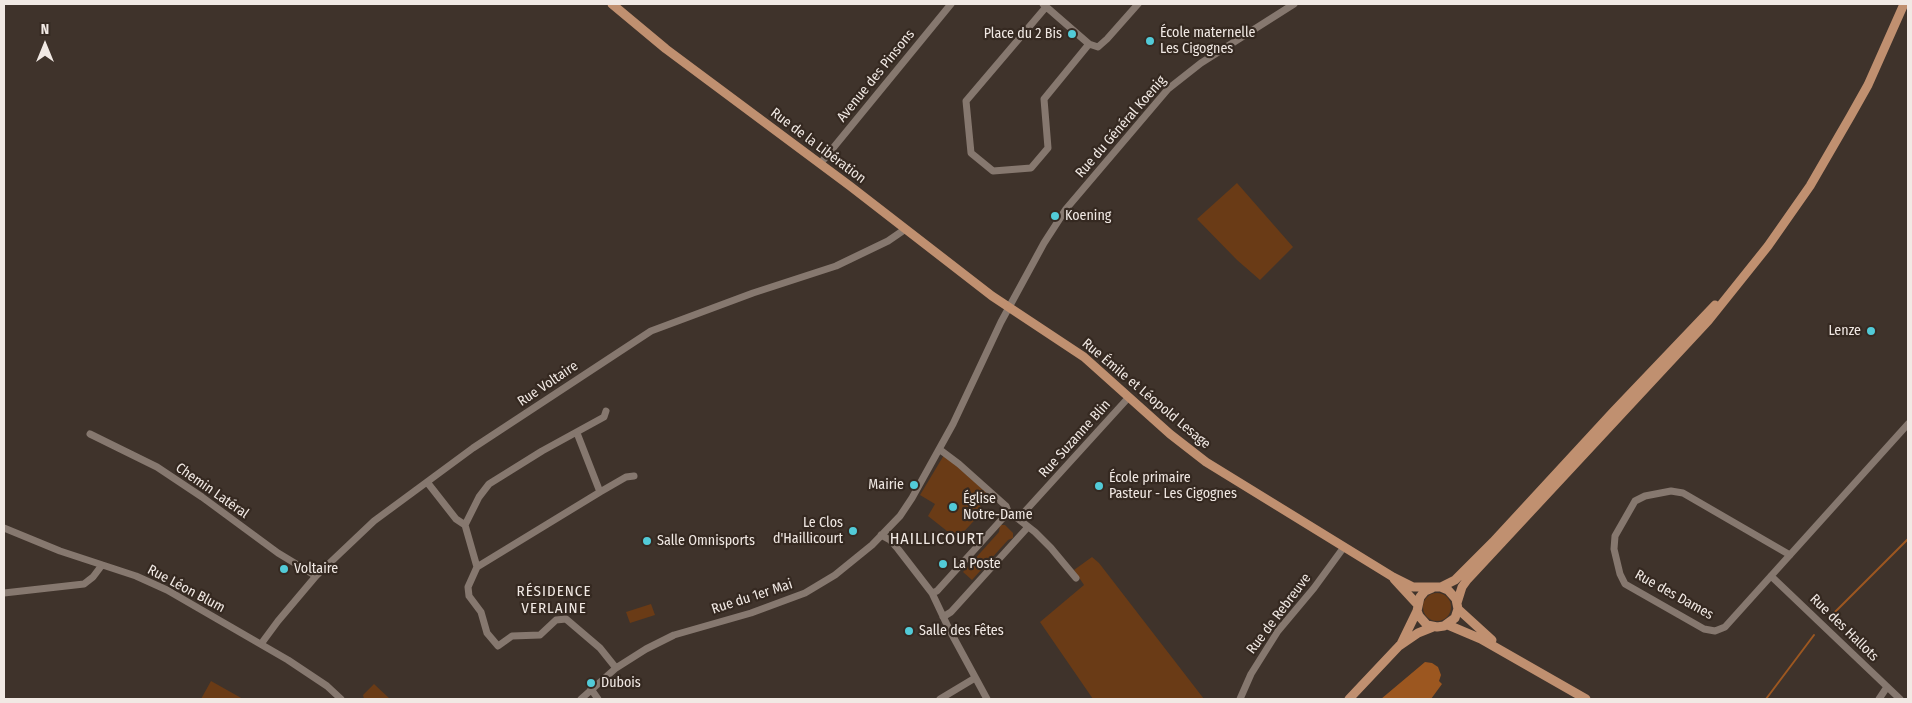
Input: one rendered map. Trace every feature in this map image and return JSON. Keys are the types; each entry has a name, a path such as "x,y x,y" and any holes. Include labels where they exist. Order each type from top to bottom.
{"main road":[{"name":"Rue de la Libération","path":"612,4 666,49 1008,308"},
{"path":"1349,699 1399,646 1433,627 1448,625 1455,618 1462,587 1467,580 1708,322 1768,246 1810,186 1868,85 1904,4"},
{"path":"1399,646 1422,594 1455,580 1493,542 1625,399 1735,286"},
{"name":"Rue Émile et Léopold Lesage","path":"1008,308 1084,357 1170,434 1206,462 1394,578"},
{"path":"1394,578 1413,587 1436,588 1451,593 1457,606 1466,618 1509,655"},
{"path":"1394,578 1417,608 1423,621 1433,627"},
{"path":"1448,625 1481,639 1586,699"}],"street":[{"name":"Avenue des Pinsons","path":"820,164 951,4"},
{"path":"1089,44 1044,99 1048,148 1031,168 993,171 971,153 966,101 1044,5 1089,44 1098,47 1138,4"},
{"name":"Rue du Général Koenig","path":"1008,308 1044,243 1066,209 1168,89 1201,63 1294,4"},
{"name":"Rue Voltaire","path":"262,644 278,621 316,576 374,521 474,448 651,331 752,293 836,266 888,241 904,230"},
{"name":"Rue du 1er Mai","path":"581,699 616,668 646,649 674,635 752,613 805,593 835,575 882,535 907,507 939,449 1008,308"},
{"name":"Rue Suzanne Blin","path":"1018,519 1129,397"},
{"path":"465,525 479,497 489,484 542,451 604,417 606,411"},
{"name":"Rue des Dames","path":"1790,555 1683,493 1671,491 1645,496 1635,501 1615,536 1614,549 1620,574 1625,584 1704,629 1716,631 1725,627 1790,555 1908,424"},
{"path":"577,433 600,492"},
{"name":"Chemin Latéral","path":"90,434 156,467 202,497 271,548 316,576"},
{"path":"939,449 987,488 1008,510 1035,532 1076,578"},
{"path":"616,668 600,648 566,619 556,620 540,635 512,636 498,646 487,633 480,612 469,596 468,587 477,566 626,477 634,476"},
{"path":"427,482 456,519 465,525 477,566"},
{"path":"932,593 937,591 1003,518 1008,510"},
{"path":"943,617 951,612 1028,527"},
{"name":"Rue Léon Blum","path":"4,528 21,537 149,582 262,644 310,673 341,699"},
{"path":"882,535 898,548 932,593 987,699"},
{"name":"Rue de Rebreuve","path":"1240,699 1251,674 1278,631 1314,588 1344,547"},
{"path":"4,593 84,584 102,566"},
{"name":"Rue des Hallots","path":"1771,576 1900,699"},
{"path":"940,699 976,678"},
{"path":"1878,699 1887,687"},
{"path":"591,689 598,699"}],"shaded area":[{"path":"1237,183 1293,247 1260,280 1237,260 1197,219"},
{"path":"944,455 986,492 979,500 981,503 979,505 984,510 957,539 928,516 935,504 920,495"},
{"path":"1000,525 1005,525 1013,533 1013,538 1008,540 972,580 963,572 999,532"},
{"path":"1092,557 1099,563 1204,699 1093,699 1040,622 1084,585 1074,570"},
{"path":"1437,593 1447,597 1451,607 1447,617 1437,621 1427,617 1423,607 1427,597"},
{"path":"651,604 655,615 630,623 626,612"},
{"path":"1425,662 1432,663 1438,667 1441,675 1439,681 1442,684 1431,699 1381,699"},
{"path":"211,681 243,699 201,699"},
{"path":"374,684 390,699 364,699 363,695"}],"waterway":[{"path":"1832,615 1908,539"},
{"path":"1766,699 1814,635"}],"place":[{"name":"Place du 2 Bis","path":"1072,34"},
{"name":"École maternelle Les Cigognes","path":"1150,41"},
{"name":"Koening","path":"1055,216"},
{"name":"Lenze","path":"1871,331"},
{"name":"Mairie","path":"914,485"},
{"name":"École primaire Pasteur - Les Cigognes","path":"1099,486"},
{"name":"Église Notre-Dame","path":"953,507"},
{"name":"Le Clos d'Haillicourt","path":"853,531"},
{"name":"Salle Omnisports","path":"647,541"},
{"name":"La Poste","path":"943,564"},
{"name":"Voltaire","path":"284,569"},
{"name":"Salle des Fêtes","path":"909,631"},
{"name":"Dubois","path":"591,683"}],"district":[{"name":"HAILLICOURT","path":"937,540"},
{"name":"RÉSIDENCE VERLAINE","path":"554,600"}]}
